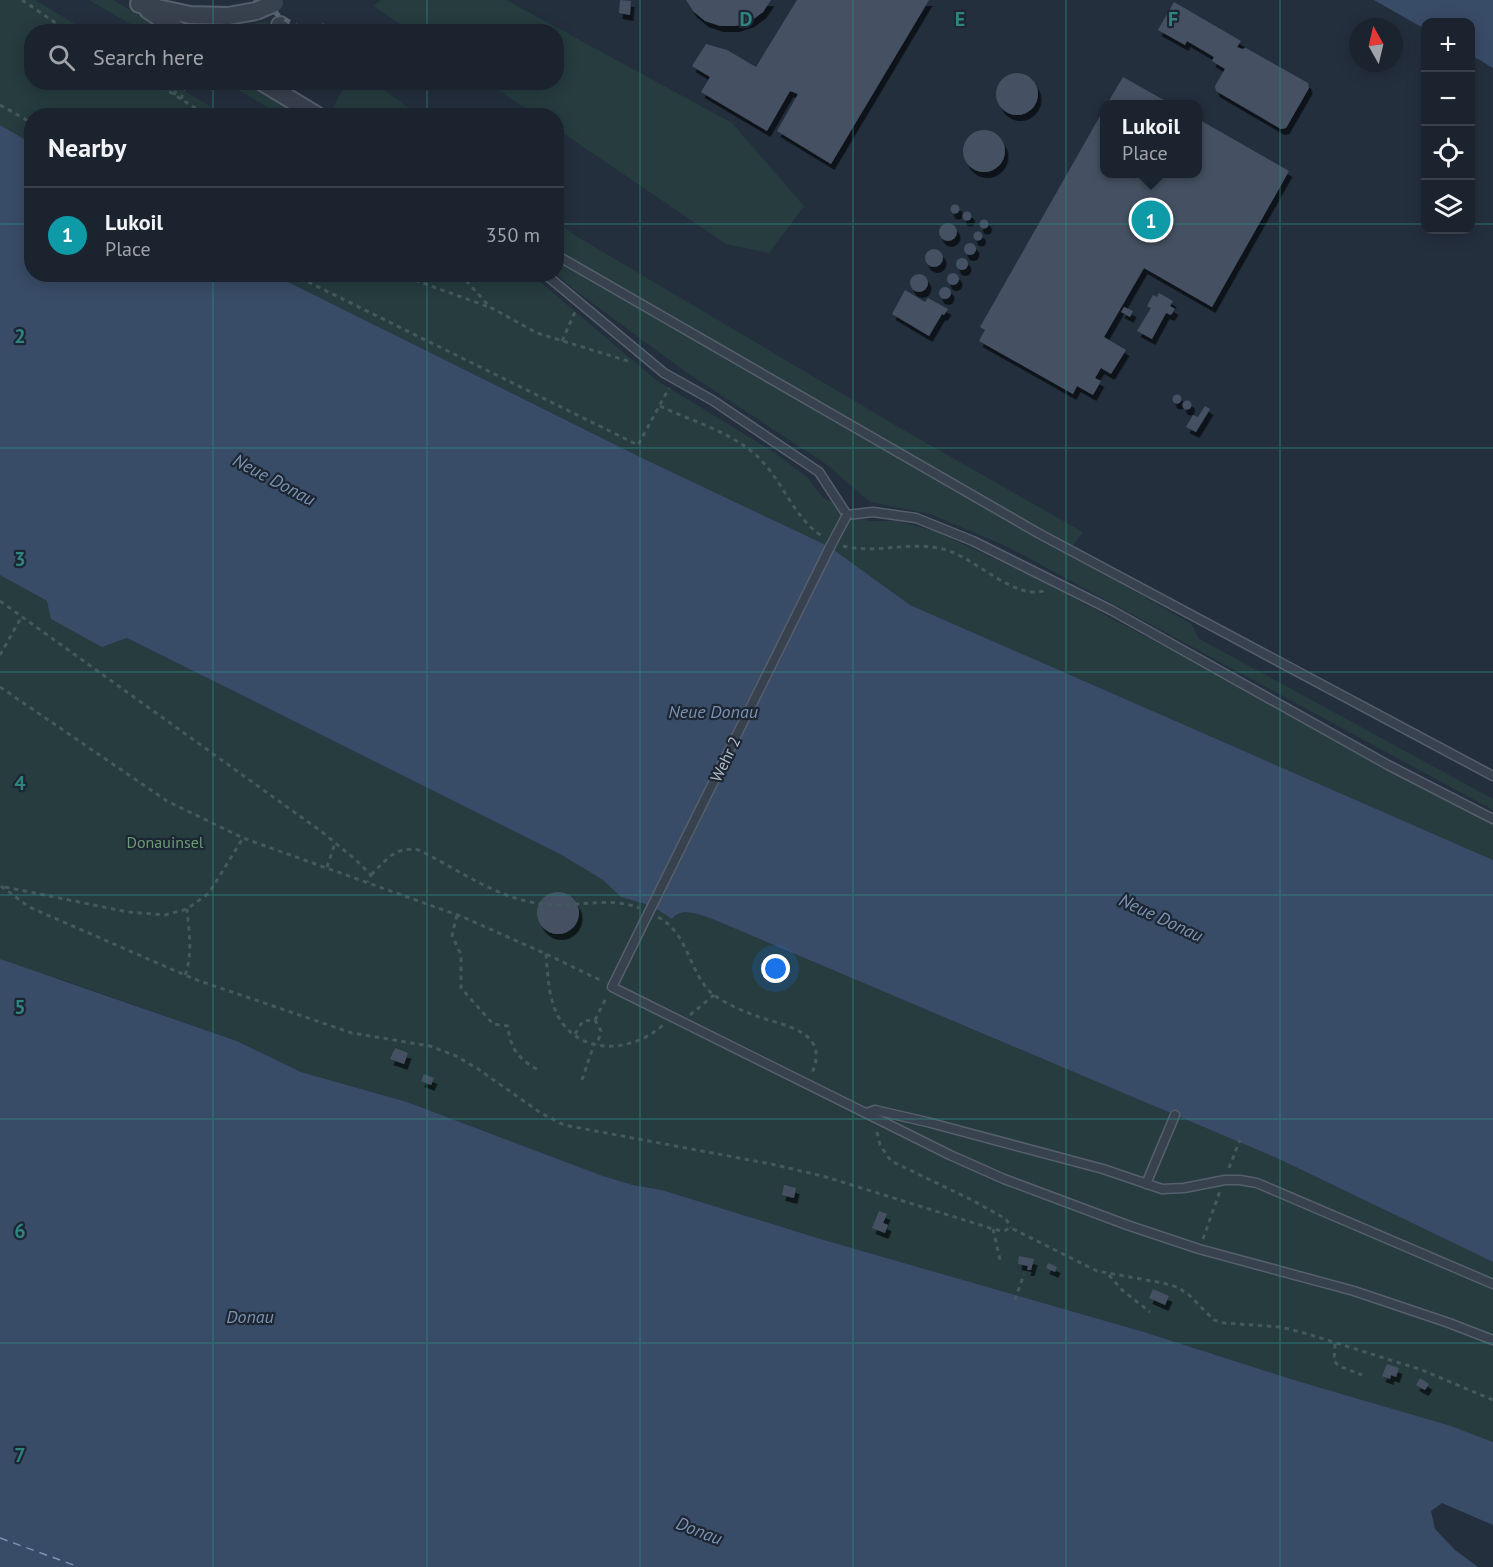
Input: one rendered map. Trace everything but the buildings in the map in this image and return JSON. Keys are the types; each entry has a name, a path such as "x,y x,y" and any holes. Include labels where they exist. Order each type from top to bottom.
{"street":[{"path":"136,2 190,15 228,16 256,11 279,1"},
{"path":"136,2 170,24"},
{"path":"278,90 306,108"}],"lane":[{"path":"256,11 267,11 274,15 278,24"},
{"path":"564,260 1038,533 1248,643 1493,776"},
{"path":"554,282 664,373 712,400 819,472 847,514 873,512 916,518 973,540 1111,610 1388,765 1493,819"},
{"name":"Wehr 2","path":"612,987 847,514"},
{"path":"612,987 971,1165 1094,1213 1199,1249 1354,1291 1493,1340"},
{"path":"866,1113 875,1110 927,1122 1103,1169 1162,1189 1184,1188 1225,1179 1257,1183 1493,1284"},
{"path":"1146,1184 1175,1115"}],"path":[{"path":"22,0 57,24"},
{"path":"166,90 195,108"},
{"path":"174,95 176,90"},
{"path":"181,99 186,90"},
{"path":"0,105 24,118"},
{"path":"308,282 638,445 674,379"},
{"path":"420,282 490,307 537,333 664,373"},
{"path":"467,282 490,307"},
{"path":"562,340 579,304"},
{"path":"0,601 266,790 335,842 371,875"},
{"path":"0,655 22,616"},
{"path":"0,687 167,801 243,838 457,915 546,954 612,987"},
{"path":"1,886 128,912 165,915 187,909 209,893 243,838"},
{"path":"327,867 335,842"},
{"path":"368,882 371,875 388,857 398,851 408,848 419,850 440,860"},
{"path":"1,886 29,907 185,975 352,1033 430,1046 456,1056 541,1113 564,1125 806,1172 993,1229 1003,1231 1011,1228"},
{"path":"185,975 190,940 187,909"},
{"path":"457,915 452,935 461,956 460,988 494,1024 508,1026 510,1044 526,1063 540,1071"},
{"path":"546,954 552,1002 559,1018 575,1034 596,1045 627,1045 642,1040 656,1032 672,1017"},
{"path":"690,1015 714,995"},
{"path":"595,1020 603,1005"},
{"path":"575,1034 583,1021 595,1020"},
{"path":"582,1080 601,1030 595,1020"},
{"path":"807,1083 816,1059 814,1048 808,1037"},
{"path":"877,1133 891,1161 972,1200 1006,1219 1011,1228 1097,1271 1163,1282 1177,1287 1188,1294 1214,1320 1281,1328 1377,1354 1493,1400"},
{"path":"1230,1165 1240,1140"},
{"path":"1207,1227 1221,1190"},
{"path":"993,1229 1001,1264"},
{"path":"1015,1300 1024,1274"},
{"path":"1108,1274 1122,1290 1150,1312"},
{"path":"1335,1343 1334,1361 1338,1366 1362,1375"}],"green space":[{"path":"0,0 35,0 75,24 24,24 24,90 183,90 213,108 24,108 24,139 0,125"},
{"path":"89,0 113,0 154,24 130,24"},
{"path":"381,0 506,0 550,24 400,24 373,6"},
{"path":"267,21 268,24 252,24"},
{"path":"564,32 732,123 804,206 769,253 726,244 564,134 564,108 525,108 498,90 564,90"},
{"path":"238,90 263,90 294,108 269,108"},
{"path":"342,90 384,90 409,108 333,108"},
{"path":"564,227 907,432 1083,532 1067,553 1192,624 1198,638 1493,799 1493,810 1008,547 930,514 870,502 826,464 686,372 564,281"},
{"path":"288,282 540,282 656,380 775,453 808,478 822,497 868,521 897,521 935,531 1040,580 1493,823 1493,860 910,605 830,547 642,458"},
{"name":"Donauinsel","path":"0,575 47,601 102,647 127,638 560,854 603,880 622,897 652,906 672,919 685,912 710,918 1279,1159 1493,1262 1493,1442 1450,1426 1294,1380 1144,1332 824,1240 662,1190 633,1185 603,1176 407,1102 301,1072 237,1041 57,978 0,971"}],"water":[{"path":"1374,0 1493,0 1493,68 1475,57 1475,18 1421,18 1421,27"},
{"name":"Neue Donau","path":"0,125 24,139 24,282 288,282 642,458 830,547 910,605 1493,860 1493,1262 1279,1159 710,918 685,912 672,919 652,906 621,897 603,880 560,854 127,638 102,647 51,619 47,601 0,575"},
{"name":"Donau","path":"0,959 237,1041 301,1072 407,1102 603,1176 633,1185 662,1190 824,1240 1144,1332 1294,1380 1451,1426 1493,1442 1493,1525 1442,1503 1431,1511 1435,1529 1455,1550 1478,1567 0,1567"}],"ferry route":[{"path":"0,1538 79,1567"}],"railway":[{"path":"254,0 293,24"}],"place":[{"name":"Lukoil","path":"1151,220"}]}
